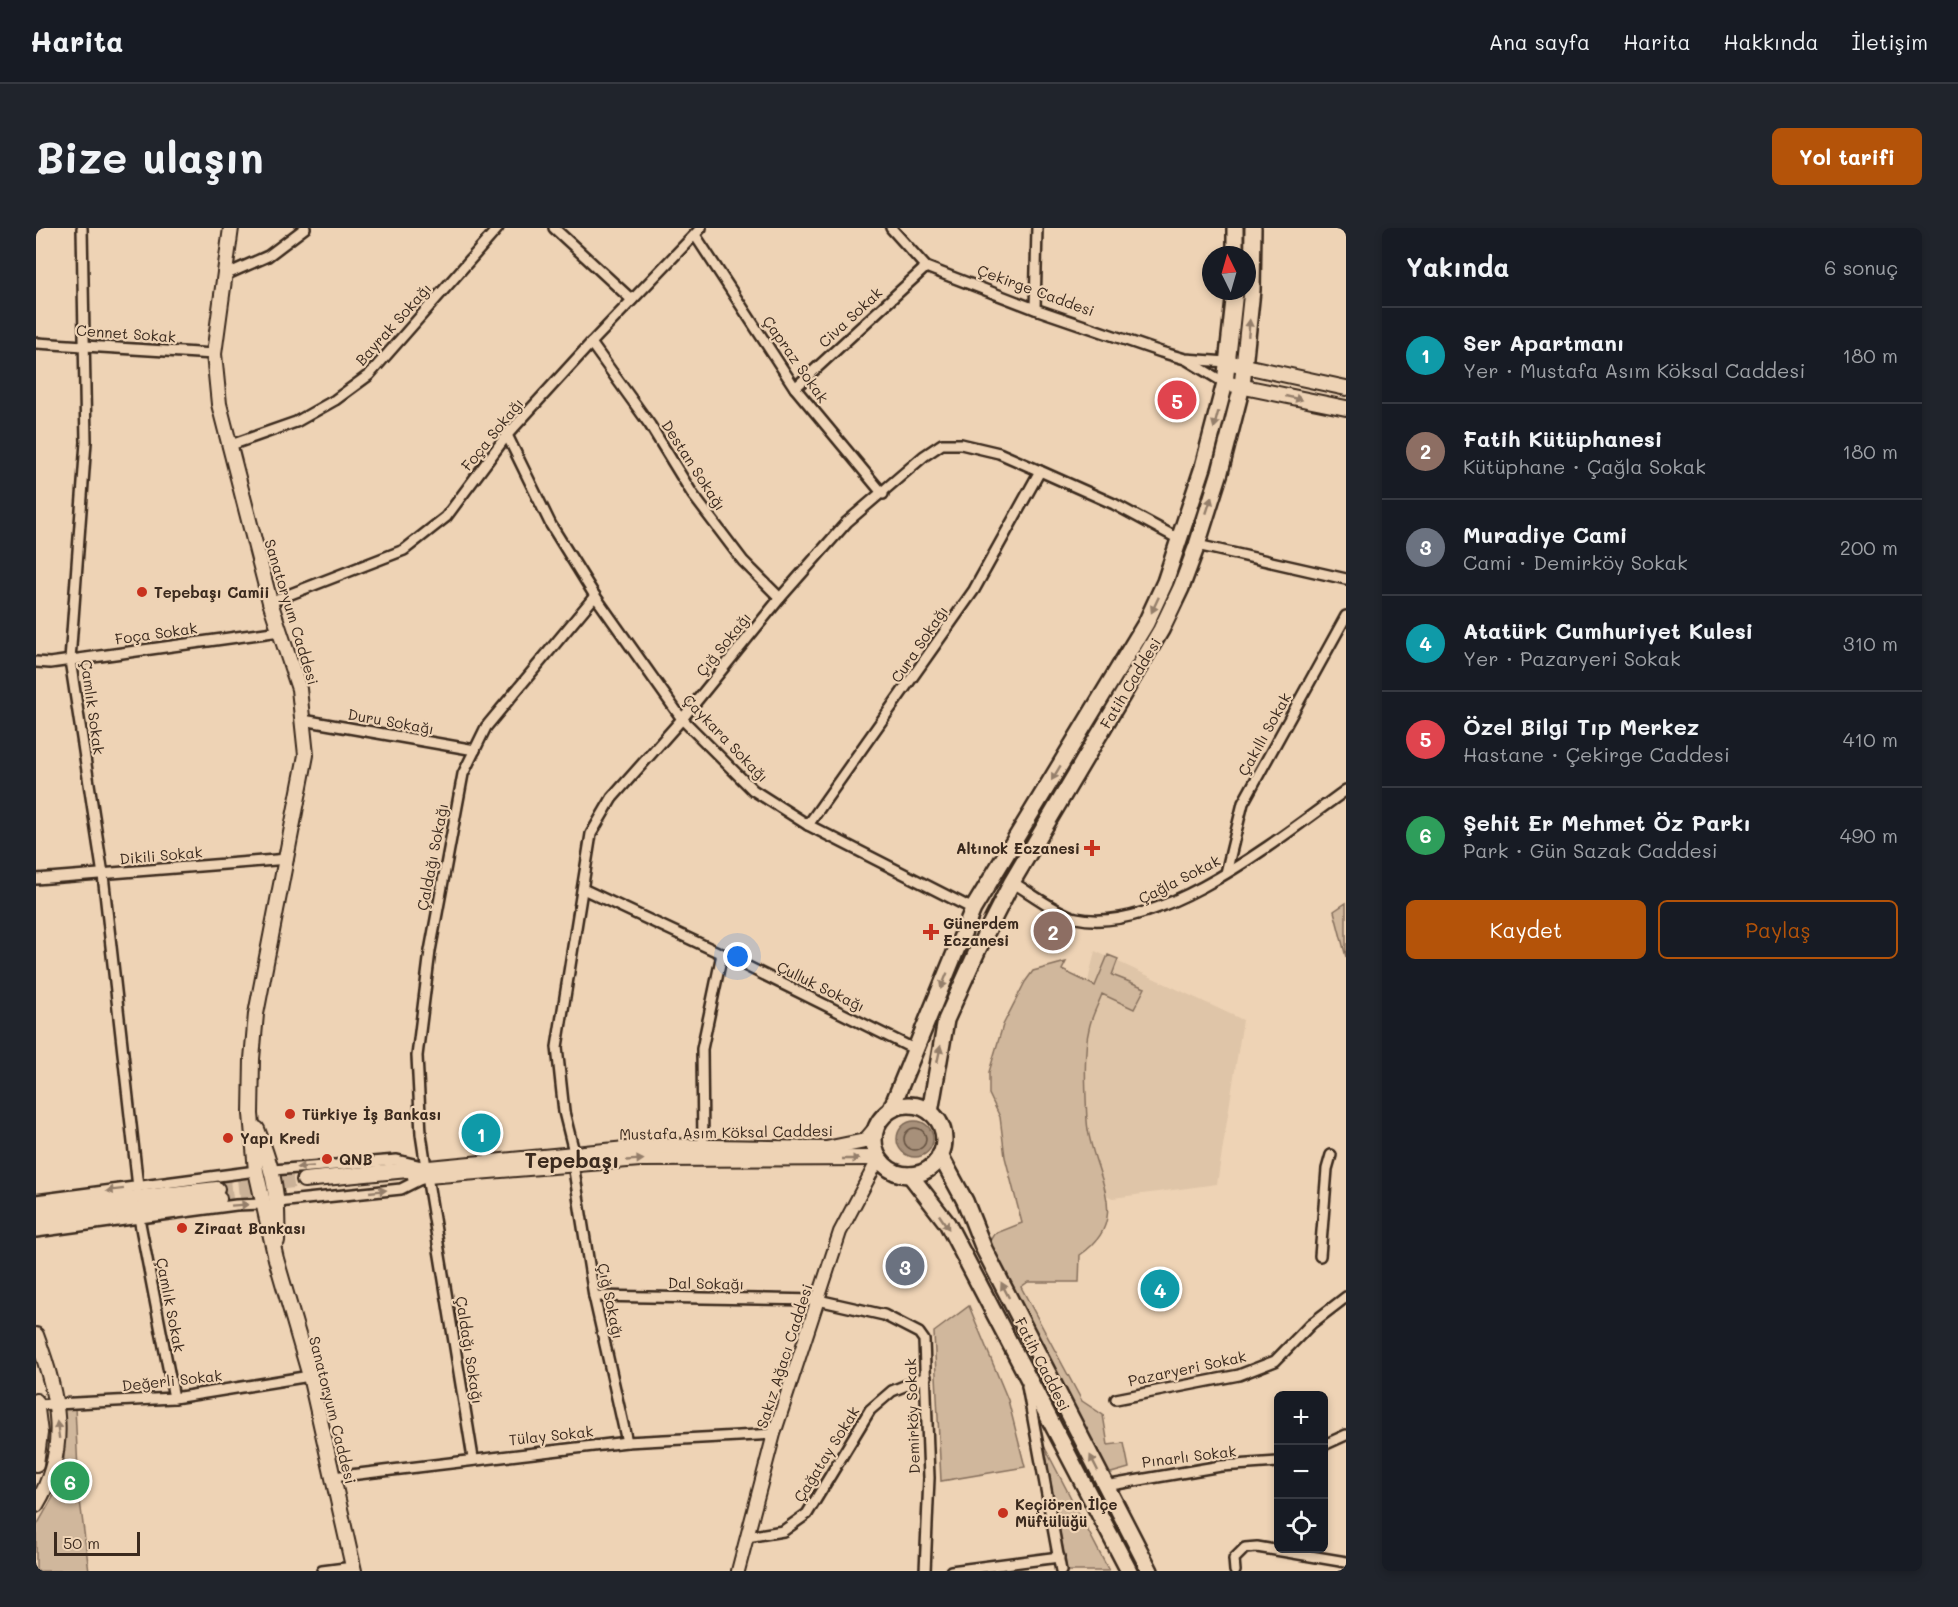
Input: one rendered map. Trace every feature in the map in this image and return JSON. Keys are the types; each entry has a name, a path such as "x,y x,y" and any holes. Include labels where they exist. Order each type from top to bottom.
{"main road":[{"name":"Sanatoryum Caddesi","path":"231,228 214,354 219,404 270,602 299,689 306,754 288,859 256,1014 251,1114 256,1171 276,1258 310,1376 353,1569"},
{"path":"1235,228 1235,246"},
{"name":"Fatih Caddesi","path":"930,1112 946,1020 979,947 1012,882 1161,630 1181,588 1220,472 1242,386 1252,290 1252,228"},
{"name":"Fatih Caddesi","path":"891,1109 973,909 1146,623 1165,582 1203,467 1225,383 1233,300"},
{"name":"Çekirge Caddesi","path":"1227,363 1346,388"},
{"name":"Çekirge Caddesi","path":"1225,383 1346,408"},
{"path":"911,1105 930,1112 943,1131 940,1155 928,1169 910,1174 887,1167 879,1158 874,1143 876,1128 891,1109 911,1105"},
{"name":"Sanatoryum Caddesi","path":"251,1114 273,1170 278,1202 276,1258"},
{"name":"Mustafa Asım Köksal Caddesi","path":"305,1185 427,1171 703,1146 826,1149 865,1141 876,1128"},
{"name":"Fatih Caddesi","path":"940,1155 965,1201 984,1249 1150,1571"},
{"name":"Mustafa Asım Köksal Caddesi","path":"573,1158 879,1158"},
{"name":"Fatih Caddesi","path":"910,1174 946,1223 1129,1571"},
{"path":"36,1209 218,1194 36,1222"},
{"path":"36,1335 52,1378 59,1440 49,1483 36,1504"},
{"path":"36,1404 40,1433 36,1464"}],"street":[{"name":"Çamlık Sokak","path":"82,228 86,442 70,660 103,875 138,1188"},
{"path":"225,275 268,256 305,228"},
{"name":"Bayrak Sokağı","path":"228,446 296,422 335,400 369,375 498,228"},
{"path":"554,228 632,300"},
{"name":"Çekirge Caddesi","path":"891,228 926,267 1035,309 1185,359 1225,383"},
{"path":"1035,309 1037,228"},
{"name":"Foça Sokağı","path":"270,602 404,549 446,517 507,435 698,231"},
{"name":"Çapraz Sokak","path":"698,231 795,388 883,494"},
{"name":"Civa Sokak","path":"795,388 926,267"},
{"name":"Cennet Sokak","path":"36,343 214,354"},
{"name":"Destan Sokağı","path":"591,343 650,425 693,495 743,561 780,598"},
{"name":"Çekirge Caddesi","path":"1185,359 1227,363"},
{"name":"Çaykara Sokağı","path":"507,435 551,525 595,596 682,719 753,790 808,825 973,909"},
{"name":"Çığ Sokağı","path":"627,1442 594,1296 564,1112 557,1047 591,834 612,798 682,719 780,598 847,522 883,494 924,456 942,444 961,444 999,453 1114,504 1179,539"},
{"name":"Cura Sokağı","path":"808,825 974,590 1040,471"},
{"path":"1197,544 1346,579"},
{"name":"Çaldağı Sokağı","path":"472,1458 420,1134 418,1045 430,951 463,774 486,727 595,596"},
{"name":"Çakıllı Sokak","path":"1226,873 1243,803 1346,616"},
{"name":"Foça Sokak","path":"36,662 70,660 280,630"},
{"name":"Duru Sokağı","path":"303,720 475,750"},
{"name":"Çağla Sokak","path":"1012,882 1073,918 1104,921 1142,915 1226,873 1346,790"},
{"name":"Dikili Sokak","path":"36,879 288,859"},
{"name":"Çulluk Sokağı","path":"583,889 722,954 916,1050"},
{"path":"703,1146 702,1049 722,954"},
{"path":"1320,1256 1327,1169 1331,1155"},
{"name":"Sakız Ağacı Caddesi","path":"738,1571 774,1434 840,1232 879,1158"},
{"name":"Mustafa Asım Köksal Caddesi","path":"273,1170 397,1160 427,1171"},
{"path":"36,1200 256,1171"},
{"name":"Mustafa Asım Köksal Caddesi","path":"278,1202 401,1189 427,1171"},
{"path":"36,1232 236,1205 262,1204"},
{"name":"Çamlık Sokak","path":"139,1218 174,1398"},
{"name":"Dal Sokağı","path":"594,1296 819,1300"},
{"name":"Pazaryeri Sokak","path":"1116,1398 1239,1375 1275,1361 1311,1324 1346,1297"},
{"name":"Demirköy Sokak","path":"819,1300 884,1315 919,1333 924,1340 929,1478 925,1571"},
{"path":"1024,1371 1061,1571"},
{"name":"Değerli Sokak","path":"36,1404 174,1398 310,1376"},
{"name":"Çağatay Sokak","path":"747,1537 783,1531 807,1514 870,1410 892,1391 926,1377"},
{"name":"Tülay Sokak","path":"333,1477 472,1458 627,1442 774,1434"},
{"path":"1328,1443 1346,1435"},
{"name":"Pınarlı Sokak","path":"1105,1486 1221,1466 1274,1462"},
{"path":"1235,1571 1234,1558 1245,1548 1257,1547 1346,1562"},
{"path":"951,1571 1059,1557"},
{"path":"322,1571 353,1569"}],"shaded area":[{"path":"1346,903 1346,957 1334,911"},
{"path":"1095,951 1243,1020 1217,1184 1113,1198 1088,1188 1076,1033"},
{"path":"1108,955 1118,959 1112,975 1145,988 1134,1009 1102,994 1091,1020 1087,1039 1085,1075 1087,1121 1090,1140 1106,1193 1108,1209 1105,1225 1097,1240 1080,1255 1079,1282 1028,1282 1021,1287 1082,1401 1103,1415 1108,1445 1124,1443 1129,1468 1104,1475 989,1242 994,1234 1022,1223 1005,1157 1000,1117 989,1094 989,1072 1003,1025 1033,971 1066,962 1062,970 1095,986"},
{"path":"969,1306 1008,1400 1025,1467 941,1481 934,1332"},
{"path":"64,1407 75,1407 79,1493 89,1571 36,1571 36,1527 57,1490 64,1472"},
{"path":"1044,1446 1109,1571 1067,1571"}],"water":[{"path":"915,1121 927,1127 933,1139 927,1151 915,1157 903,1151 897,1139 903,1127"}],"tunnel":[{"path":"217,1189 304,1180"},
{"path":"219,1199 270,1193"}],"place":[{"name":"Özel Bilgi Tıp Merkez","path":"1177,400"},
{"name":"Tepebaşı Camii","path":"142,592"},
{"name":"Altınok Eczanesi","path":"1092,848"},
{"name":"Fatih Kütüphanesi","path":"1053,931"},
{"name":"Günerdem Eczanesi","path":"931,932"},
{"name":"Türkiye İş Bankası","path":"290,1114"},
{"name":"Ser Apartmanı","path":"481,1133"},
{"name":"Yapı Kredi","path":"228,1138"},
{"name":"QNB","path":"327,1159"},
{"name":"Ziraat Bankası","path":"182,1228"},
{"name":"Muradiye Cami","path":"905,1266"},
{"name":"Atatürk Cumhuriyet Kulesi","path":"1160,1289"},
{"name":"Şehit Er Mehmet Öz Parkı","path":"70,1481"},
{"name":"Keçiören İlçe Müftülüğü","path":"1003,1513"}],"district":[{"name":"Tepebaşı","path":"572,1159"}]}
